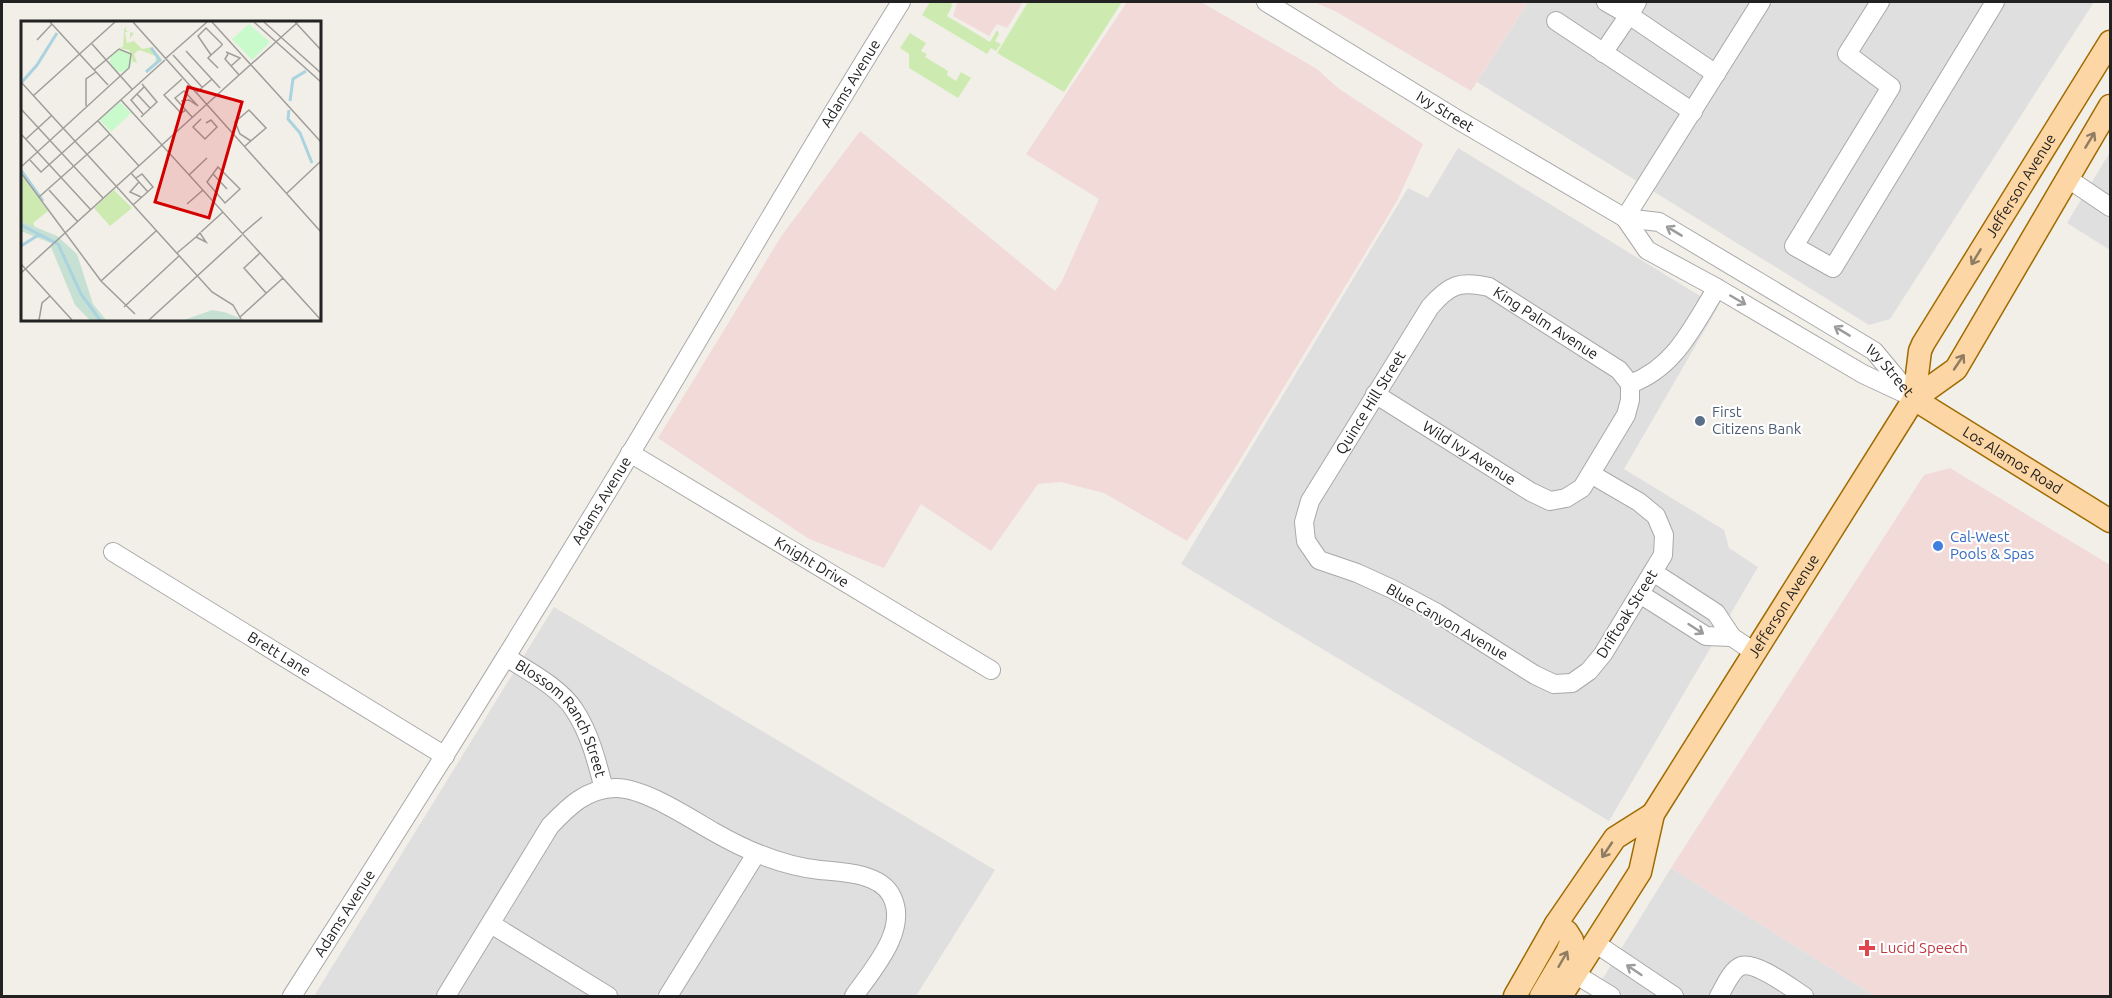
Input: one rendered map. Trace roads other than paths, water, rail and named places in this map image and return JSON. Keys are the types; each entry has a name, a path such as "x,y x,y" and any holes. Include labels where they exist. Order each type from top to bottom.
{"main road":[{"name":"Jefferson Avenue","path":"1914,399 1920,351 1923,344 2110,42"},
{"name":"Jefferson Avenue","path":"1561,996 1640,872 1653,814 1914,399 1956,369 2110,106"},
{"name":"Los Alamos Road","path":"1914,399 2110,521"},
{"name":"Jefferson Avenue","path":"1515,996 1557,924 1615,838 1653,814"},
{"path":"1541,996 1572,940 1567,932 1557,924"}],"street":[{"name":"Adams Avenue","path":"292,996 506,657 901,2"},
{"name":"Ivy Street","path":"1266,2 1455,118 1626,218 1659,222 1874,351 1914,399"},
{"path":"1606,2 1633,8 1716,74"},
{"path":"1626,218 1761,2"},
{"path":"1880,2 1847,54 1891,87 1794,246 1833,268 1995,2"},
{"path":"1603,53 1633,8"},
{"path":"1556,21 1693,112"},
{"path":"2067,178 2110,207"},
{"name":"Ivy Street","path":"1626,218 1647,250 1717,288 1863,374 1914,399"},
{"name":"King Palm Avenue","path":"1453,287 1457,284 1473,283 1489,287 1619,370 1630,384"},
{"name":"Quince Hill Street","path":"1305,529 1304,522 1310,501 1375,394 1430,307 1443,292 1453,287"},
{"path":"1591,474 1626,415 1630,400 1630,384 1653,373 1670,360 1717,288"},
{"name":"Wild Ivy Avenue","path":"1375,394 1531,492 1550,501 1566,498 1582,488 1591,474"},
{"name":"Knight Drive","path":"630,453 991,670"},
{"name":"Driftoak Street","path":"1572,683 1589,671 1603,654 1663,555 1664,535 1656,516 1639,502 1591,474"},
{"name":"Blue Canyon Avenue","path":"1305,529 1306,542 1320,560 1357,573 1437,613 1535,675 1554,684 1572,683"},
{"name":"Brett Lane","path":"113,552 445,756"},
{"path":"1653,572 1716,614 1732,637 1754,652"},
{"path":"1640,594 1706,636 1732,637"},
{"name":"Blossom Ranch Street","path":"506,657 549,684 574,709 590,741 604,789"},
{"path":"446,996 550,826 571,804 595,790 617,788 644,795 756,854 803,868 845,872 877,881 891,894 896,914 894,933 854,996"},
{"path":"668,996 756,854"},
{"path":"491,924 608,996"},
{"path":"1595,943 1668,995"},
{"path":"1719,996 1734,972 1741,966 1750,966 1804,996"},
{"path":"1575,974 1611,996"}],"place":[{"name":"First Citizens Bank","path":"1700,421"},
{"name":"Cal-West Pools & Spas","path":"1938,546"},
{"name":"Lucid Speech","path":"1867,948"}]}
